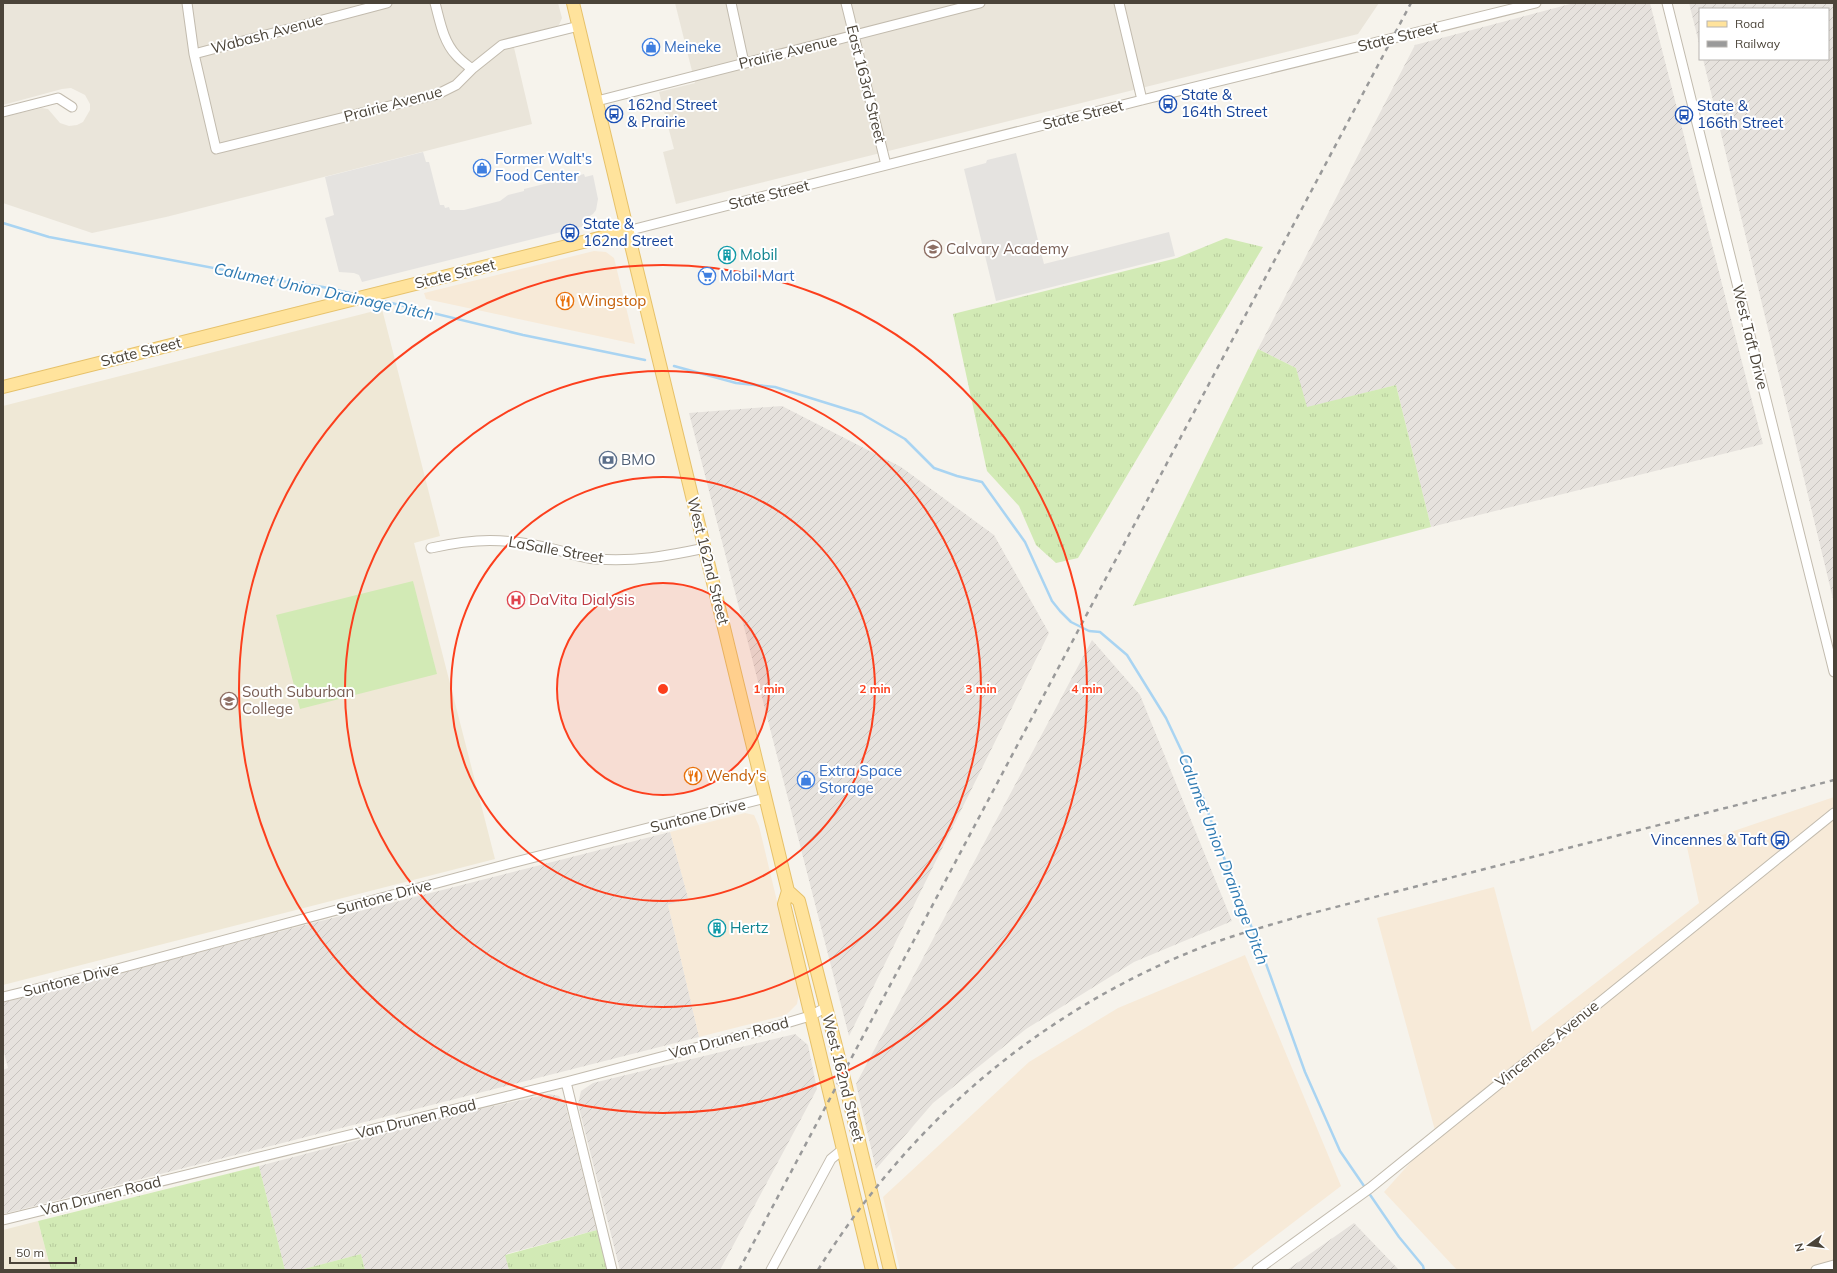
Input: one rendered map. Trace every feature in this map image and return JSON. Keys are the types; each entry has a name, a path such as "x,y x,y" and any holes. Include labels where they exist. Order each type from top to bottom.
{"main road":[{"name":"West 162nd Street","path":"573,3 788,891 784,904 872,1270"},
{"name":"State Street","path":"3,387 627,231"},
{"name":"West 162nd Street","path":"788,891 799,901 890,1270"},
{"path":"842,1150 860,1144"}],"street":[{"path":"187,3 194,54"},
{"name":"Wabash Avenue","path":"194,54 387,3"},
{"path":"435,3 443,32 449,44 456,55 472,69"},
{"path":"731,3 744,63"},
{"name":"East 163rd Street","path":"846,3 886,165"},
{"path":"1119,3 1142,100"},
{"name":"State Street","path":"627,231 1142,100 1536,3"},
{"name":"West Taft Drive","path":"1667,3 1834,672"},
{"name":"Prairie Avenue","path":"597,101 974,4"},
{"name":"Prairie Avenue","path":"194,54 216,149 438,94 456,86 472,69 502,45 579,26"},
{"path":"3,112 58,98 72,107"},
{"name":"LaSalle Street","path":"431,548 457,542 490,539 520,542 595,559 633,560 665,557 705,548"},
{"name":"Suntone Drive","path":"3,997 117,969 508,864 765,798"},
{"name":"Vincennes Avenue","path":"1257,1270 1370,1188 1834,813"},
{"name":"Van Drunen Road","path":"3,1220 566,1082 756,1032 810,1016 825,1008"},
{"path":"566,1082 612,1270"},
{"path":"771,1270 831,1159 842,1150"},
{"path":"1816,1270 1834,1265"}],"shaded area":[{"path":"3,3 558,3 562,18 559,25 555,27 512,39 532,124 166,217 92,233 3,203 3,117 42,108 48,109 60,123 69,126 77,125 83,122 90,110 90,104 85,95 71,88 62,89 3,105"},
{"path":"675,3 1379,3 1358,34 676,204 663,152 674,149 659,92 695,83"},
{"path":"1574,3 1650,3 1763,444 1431,527 1396,385 1306,408 1296,368 1258,349 1415,45"},
{"path":"1689,3 1834,3 1834,603 1703,60 1829,60 1829,8 1699,8 1699,43"},
{"path":"423,152 426,162 429,162 440,205 444,205 445,208 449,207 450,210 464,210 500,201 508,195 524,191 524,189 584,174 585,177 593,175 598,199 596,210 593,214 583,220 585,226 362,282 359,275 354,273 339,272 325,218 334,215 325,177"},
{"path":"1016,153 1044,264 1169,232 1175,256 996,301 964,169 986,163 987,160"},
{"path":"594,251 606,252 614,258 635,344 426,299 424,293"},
{"name":"South Suburban College","path":"382,309 440,536 414,543 495,859 3,985 3,406"},
{"path":"782,406 901,467 994,535 1049,633 849,1036 689,413"},
{"path":"1092,640 1140,695 1232,921 1134,962 1026,1029 933,1103 876,1169 856,1084"},
{"path":"1834,797 1834,1270 1457,1270 1384,1192 1436,1134 1377,918 1494,887 1532,1032 1699,903 1687,847"},
{"path":"745,813 754,815 759,826 799,993 797,1004 786,1015 699,1037 668,905 688,898 670,832"},
{"path":"670,832 688,898 668,905 699,1037 3,1214 3,1070 8,1068 3,1049 3,1002"},
{"path":"1245,955 1341,1186 1231,1270 900,1270 883,1197 1029,1062 1118,1008"},
{"path":"795,1034 808,1045 817,1089 720,1270 620,1270 578,1104 581,1091 593,1083"},
{"path":"549,1094 559,1096 565,1103 597,1230 506,1254 509,1270 365,1270 361,1254 300,1270 285,1270 259,1166 470,1111"},
{"path":"38,1221 51,1270 3,1270 3,1230"},
{"path":"1354,1223 1399,1270 1287,1270"}],"green space":[{"path":"1226,238 1263,247 1078,558 1056,563 1036,545 1019,506 987,471 953,314 1177,258"},
{"path":"1258,349 1296,368 1307,407 1396,385 1431,527 1133,606"},
{"path":"413,581 437,674 300,709 276,615"},
{"path":"259,1166 285,1270 51,1270 38,1221"},
{"path":"597,1230 607,1270 509,1270 505,1255"},
{"path":"361,1254 365,1270 300,1270"}],"waterway":[{"name":"Calumet Union Drainage Ditch","path":"3,223 49,237 354,294"},
{"name":"Calumet Union Drainage Ditch","path":"375,299 523,335 645,360"},
{"name":"Calumet Union Drainage Ditch","path":"674,366 736,383 775,387 862,414 905,439 934,468 957,476 982,482 1025,542 1052,601 1060,611 1071,622 1089,631 1100,632 1127,655 1166,718 1201,792 1234,886 1260,947 1305,1072 1340,1151 1399,1237 1423,1266 1424,1270"}],"railway":[{"path":"739,1270 1411,3"},
{"path":"818,1270 854,1217 893,1167 936,1120 983,1078 1032,1039 1085,1005 1141,974 1212,943 1301,916 1834,780"}],"place":[{"name":"Meineke","path":"651,47"},
{"name":"State & 164th Street","path":"1168,104"},
{"name":"162nd Street & Prairie","path":"614,114"},
{"name":"State & 166th Street","path":"1684,115"},
{"name":"Former Walt's Food Center","path":"482,168"},
{"name":"State & 162nd Street","path":"570,233"},
{"name":"Calvary Academy","path":"933,249"},
{"name":"Mobil","path":"727,255"},
{"name":"Mobil Mart","path":"707,276"},
{"name":"Wingstop","path":"565,301"},
{"name":"BMO","path":"608,460"},
{"name":"DaVita Dialysis","path":"516,600"},
{"name":"South Suburban College","path":"229,701"},
{"name":"Wendy's","path":"693,776"},
{"name":"Extra Space Storage","path":"806,780"},
{"name":"Vincennes & Taft","path":"1780,840"},
{"name":"Hertz","path":"717,928"}]}
